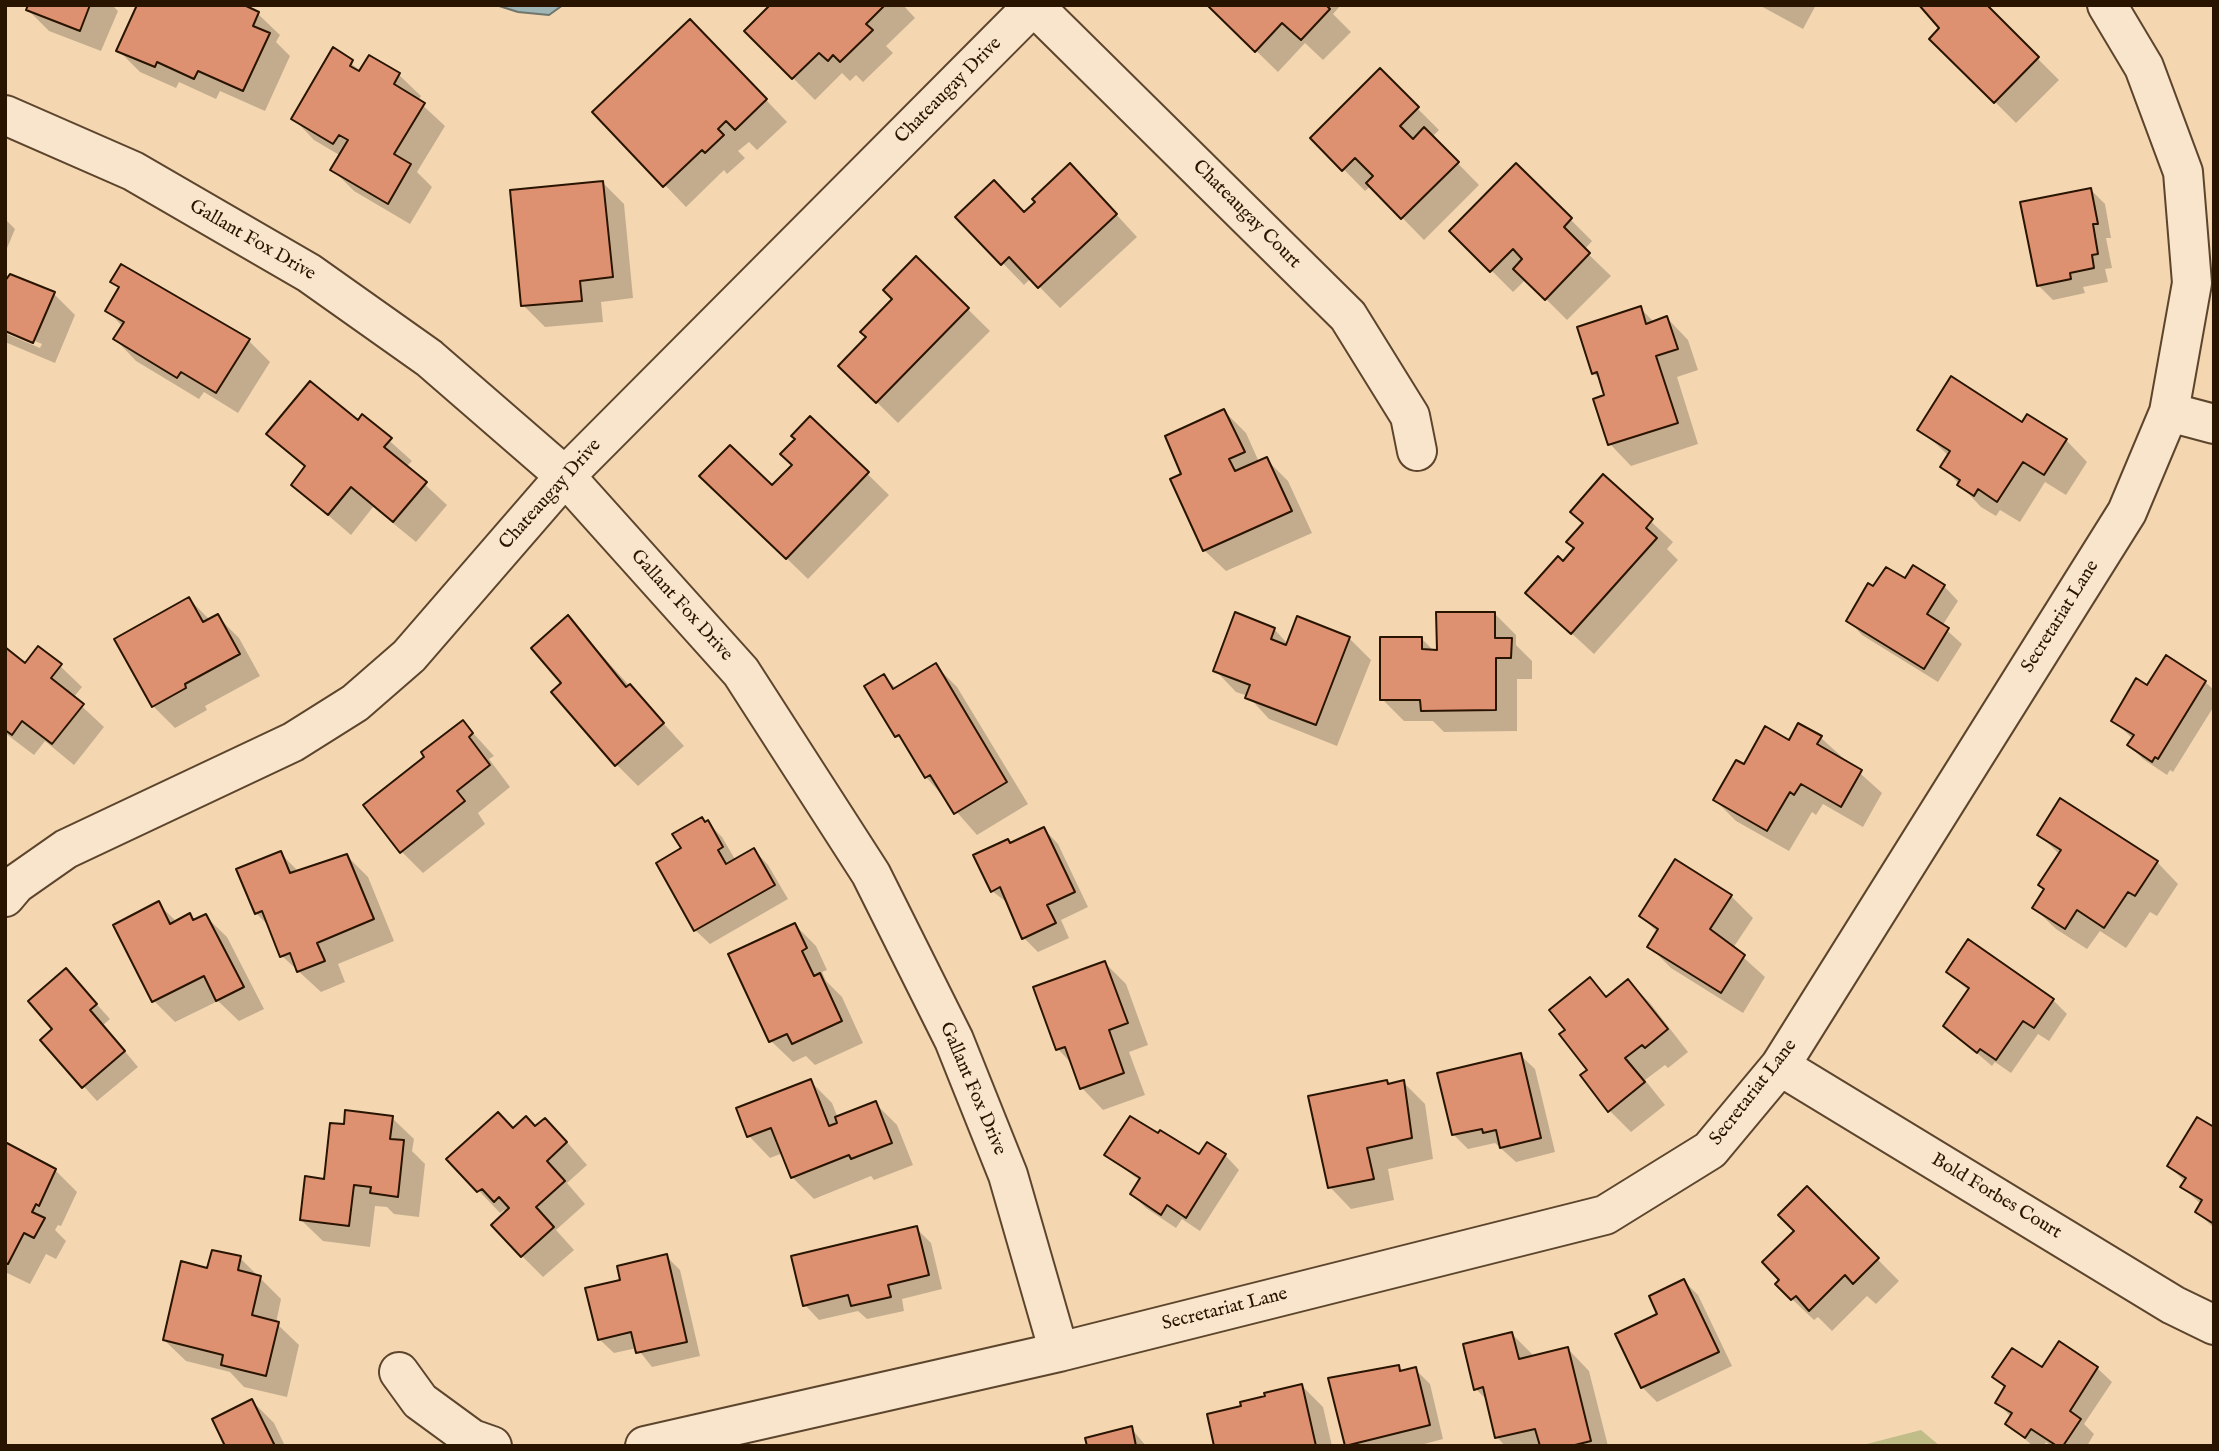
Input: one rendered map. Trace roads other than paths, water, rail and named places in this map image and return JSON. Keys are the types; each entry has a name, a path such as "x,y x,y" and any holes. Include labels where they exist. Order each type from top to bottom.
{"street":[{"name":"Chateaugay Court","path":"1034,5 1348,316 1410,416 1418,451"},
{"name":"Chateaugay Drive","path":"9,885 66,849 293,742 355,703 409,656 565,476 1034,5"},
{"name":"Secretariat Lane","path":"645,1446 1059,1352 1605,1214 1710,1150 1780,1066 2127,512 2169,412 2192,283 2183,172 2144,67 2107,5"},
{"name":"Gallant Fox Drive","path":"5,115 133,172 309,272 429,358 565,476 741,672 871,874 954,1040 1008,1175 1059,1352"},
{"path":"2169,412 2214,424"},
{"name":"Bold Forbes Court","path":"1780,1066 2173,1304 2214,1325"},
{"path":"399,1372 420,1401 472,1439 492,1446"}],"water":[{"path":"496,5 563,5 549,15 518,12"}]}
